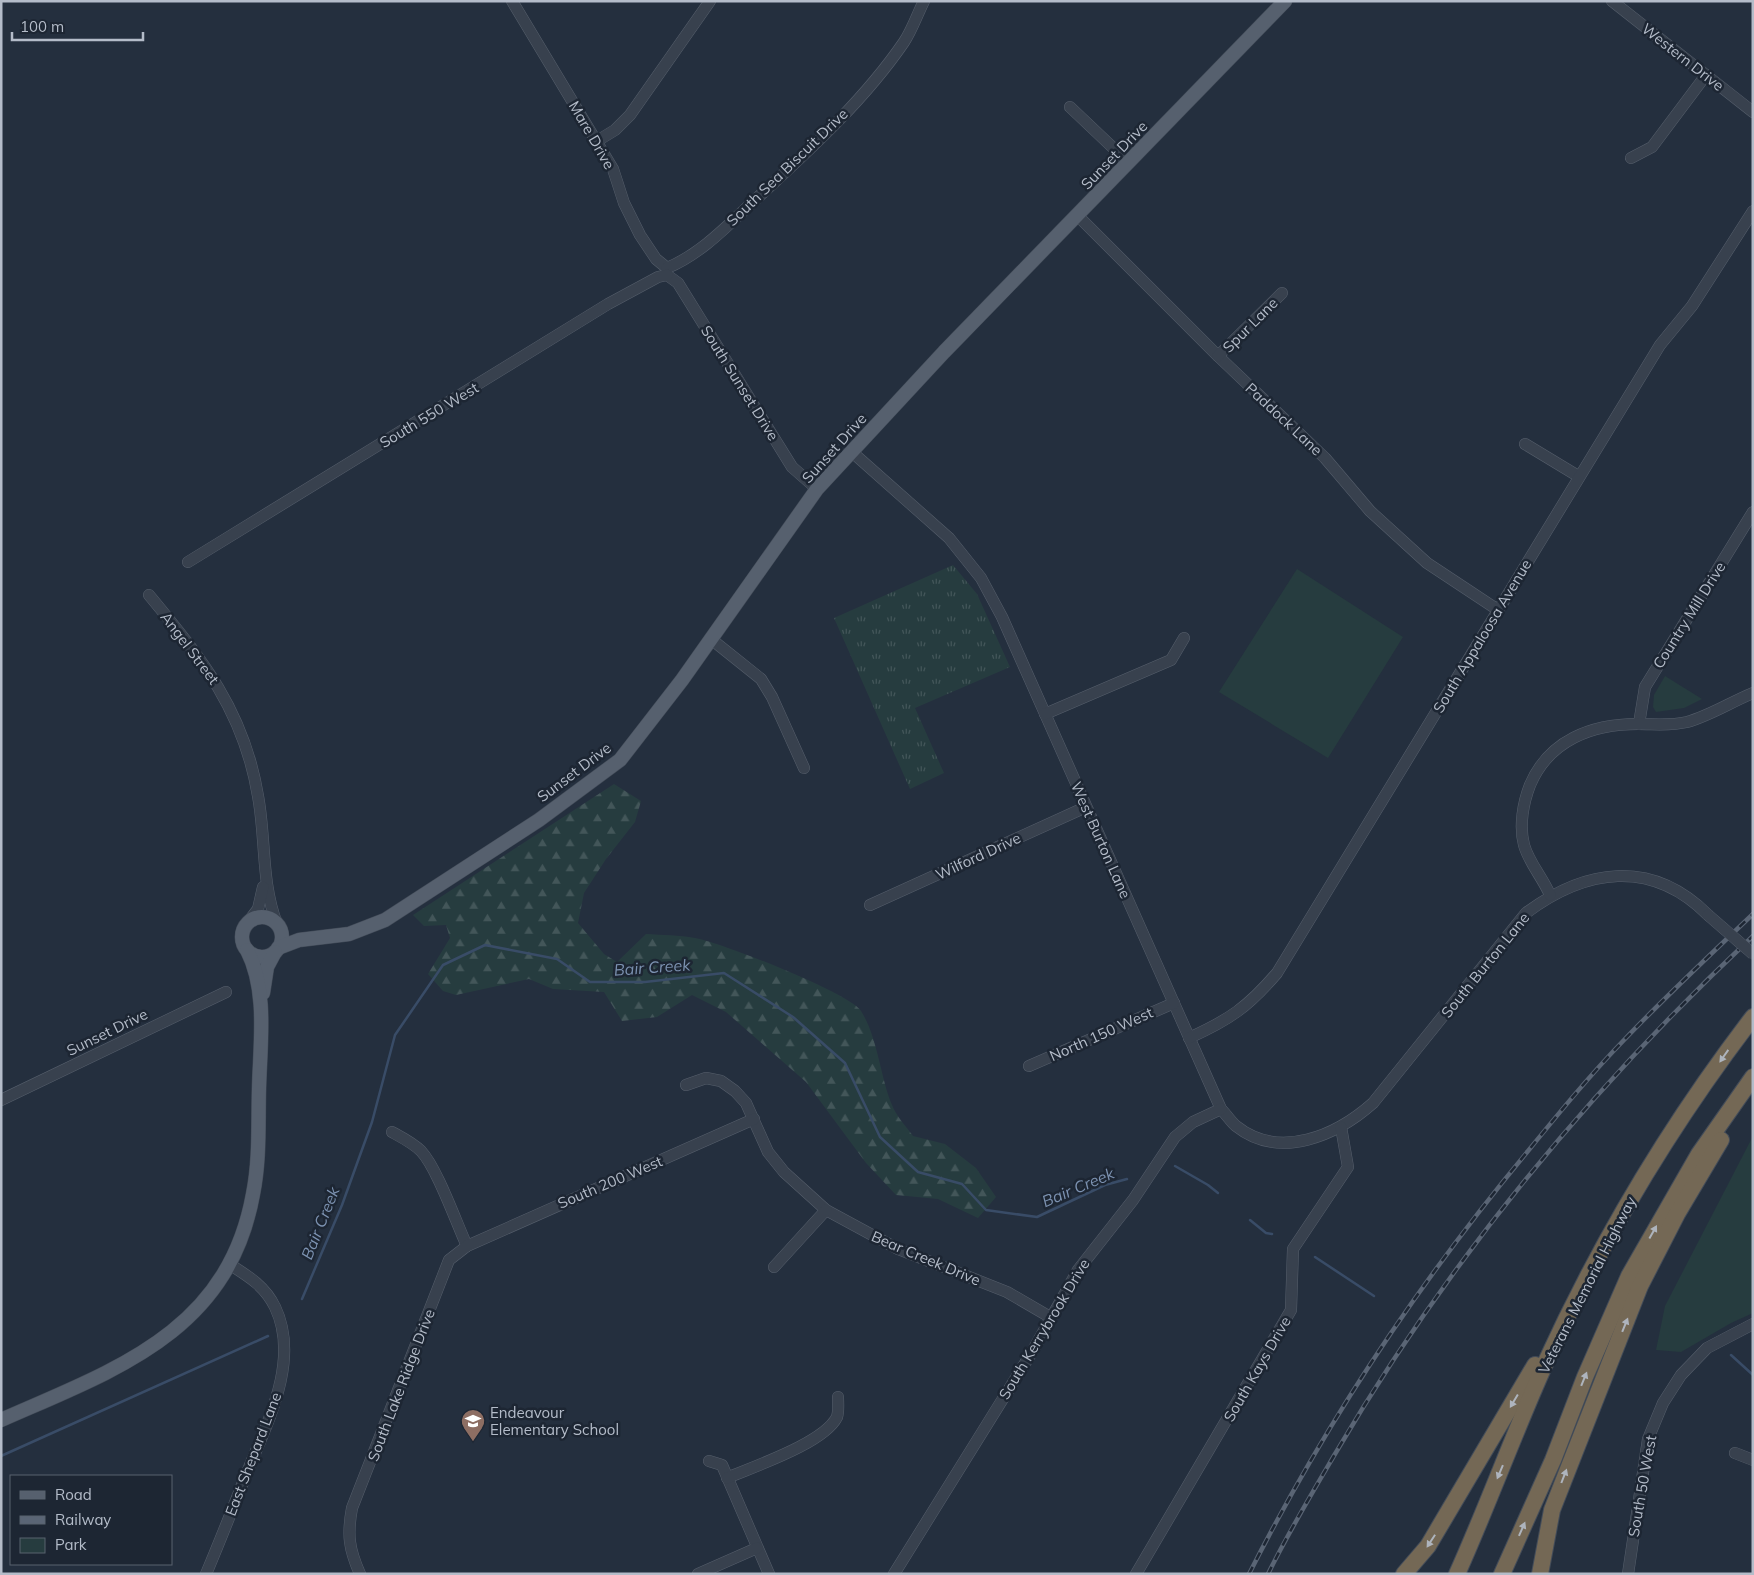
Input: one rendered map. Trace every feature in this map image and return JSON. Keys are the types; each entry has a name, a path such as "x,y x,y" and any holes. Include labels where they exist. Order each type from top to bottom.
{"highway":[{"name":"Veterans Memorial Highway","path":"1457,1574 1546,1363 1600,1253 1654,1158 1725,1053 1753,1016"},
{"path":"1502,1574 1553,1460 1585,1377 1629,1276 1699,1154 1753,1077"},
{"path":"1540,1574 1554,1502 1640,1286 1678,1214 1753,1086"},
{"path":"1404,1574 1428,1546 1600,1253"}],"main road":[{"name":"Sunset Drive","path":"277,950 299,940 360,931 385,920 539,820 620,760 712,639 817,489 944,352 1285,1"},
{"path":"1,1420 110,1372 154,1347 196,1310 229,1264 246,1224 256,1178 260,1011 256,974 242,939 244,927 248,922 263,917 278,926 319,938"},
{"path":"260,1011 267,967 282,938 278,926"},
{"path":"247,950 260,957 277,950"}],"street":[{"name":"Mare Drive","path":"512,1 613,169 624,203 640,235 656,259 667,271"},
{"path":"597,141 615,130 630,115 710,1"},
{"name":"South Sea Biscuit Drive","path":"667,271 720,233 813,147 878,76 905,41 924,1"},
{"name":"Western Drive","path":"1617,3 1706,75 1752,108"},
{"path":"1632,158 1652,147 1706,75"},
{"path":"1070,107 1128,162"},
{"name":"South Appaloosa Avenue","path":"1189,1038 1228,1020 1256,998 1277,973 1660,344 1692,306 1753,211"},
{"name":"Paddock Lane","path":"1078,216 1218,356 1326,458 1370,512 1427,562 1498,610"},
{"name":"South Sunset Drive","path":"667,271 678,283 792,467 817,489"},
{"name":"South 550 West","path":"188,562 608,304 667,271"},
{"name":"Spur Lane","path":"1218,356 1282,293"},
{"path":"1525,444 1578,476"},
{"name":"West Burton Lane","path":"852,452 949,538 981,578 1002,617 1221,1109 1236,1126 1263,1141 1284,1144 1308,1140 1341,1127 1373,1103"},
{"name":"Country Mill Drive","path":"1639,724 1645,687 1753,512"},
{"name":"Angel Street","path":"149,595 207,667 236,720 250,760 258,796 265,878"},
{"path":"1045,714 1170,660 1184,638"},
{"path":"712,639 761,679 772,696 804,768"},
{"path":"1550,895 1524,845 1522,820 1525,798 1534,776 1547,757 1565,741 1594,729 1611,725 1639,724 1660,726 1687,722 1753,693"},
{"name":"Wilford Drive","path":"870,906 1086,807"},
{"name":"South Burton Lane","path":"1373,1103 1526,913 1550,895 1592,879 1621,876 1653,880 1672,888 1694,901 1753,954"},
{"path":"248,922 258,909 265,878"},
{"path":"265,878 271,910 278,926"},
{"name":"Sunset Drive","path":"1,1100 226,992"},
{"name":"North 150 West","path":"1029,1066 1174,1003"},
{"name":"Bear Creek Drive","path":"686,1086 706,1078 721,1082 735,1091 746,1103 768,1152 784,1172 826,1210 898,1249 1006,1292 1050,1317"},
{"name":"South Kerrybrook Drive","path":"894,1574 1032,1352 1078,1270 1133,1200 1175,1137 1193,1122 1221,1109"},
{"name":"South 200 West","path":"467,1246 754,1119"},
{"name":"South Kays Drive","path":"1136,1574 1291,1310 1293,1249 1348,1167 1341,1127"},
{"path":"392,1132 412,1143 423,1153 432,1168 467,1246"},
{"path":"774,1267 826,1210"},
{"name":"South Lake Ridge Drive","path":"360,1574 352,1557 348,1531 352,1508 449,1260 467,1246"},
{"name":"East Shepard Lane","path":"206,1574 273,1408 283,1360 281,1326 272,1301 253,1280 229,1264"},
{"name":"South 50 West","path":"1628,1574 1648,1439 1663,1403 1681,1374 1707,1348 1753,1324"},
{"path":"727,1478 809,1442 828,1430 838,1415 838,1398"},
{"path":"1736,1453 1753,1460"},
{"path":"709,1461 722,1465 769,1574"},
{"path":"698,1574 758,1548"}],"green space":[{"path":"953,565 977,594 1010,667 915,708 944,773 910,789 834,618"},
{"path":"1297,569 1403,637 1328,758 1219,692"},
{"path":"1665,676 1702,699 1684,708 1656,712 1653,707 1654,695"},
{"path":"614,784 641,801 635,822 606,859 584,893 578,923 604,954 617,962 646,934 695,938 783,969 852,1003 861,1011 867,1022 888,1094 901,1121 913,1136 945,1144 976,1168 996,1197 978,1218 938,1199 896,1195 866,1163 806,1082 726,1012 692,995 657,1017 622,1021 604,992 553,989 529,979 456,995 443,991 428,974 450,938 446,925 424,926 413,915"},
{"path":"1753,1136 1753,1313 1731,1323 1681,1352 1656,1350 1665,1306"}],"waterway":[{"name":"Bair Creek","path":"302,1299 342,1205 372,1122 395,1035 443,965 485,945 557,959 590,982 645,982 724,973 793,1017 845,1063 880,1137 918,1172 962,1184 986,1210 1037,1217 1105,1185 1127,1179"},
{"name":"Bair Creek","path":"1175,1166 1218,1193"},
{"name":"Bair Creek","path":"1250,1220 1266,1233 1272,1234"},
{"name":"Bair Creek","path":"1315,1257 1374,1296"},
{"name":"Bair Creek","path":"1,1456 268,1336"},
{"name":"Bair Creek","path":"1731,1355 1753,1375"}],"railway":[{"path":"1249,1574 1310,1462 1342,1408 1412,1302 1449,1251 1563,1108 1599,1067 1655,1008 1753,914"},
{"path":"1268,1574 1309,1498 1379,1383 1425,1313 1474,1246 1525,1180 1579,1116 1635,1054 1753,936"}],"place":[{"name":"Endeavour Elementary School","path":"473,1442"}]}
